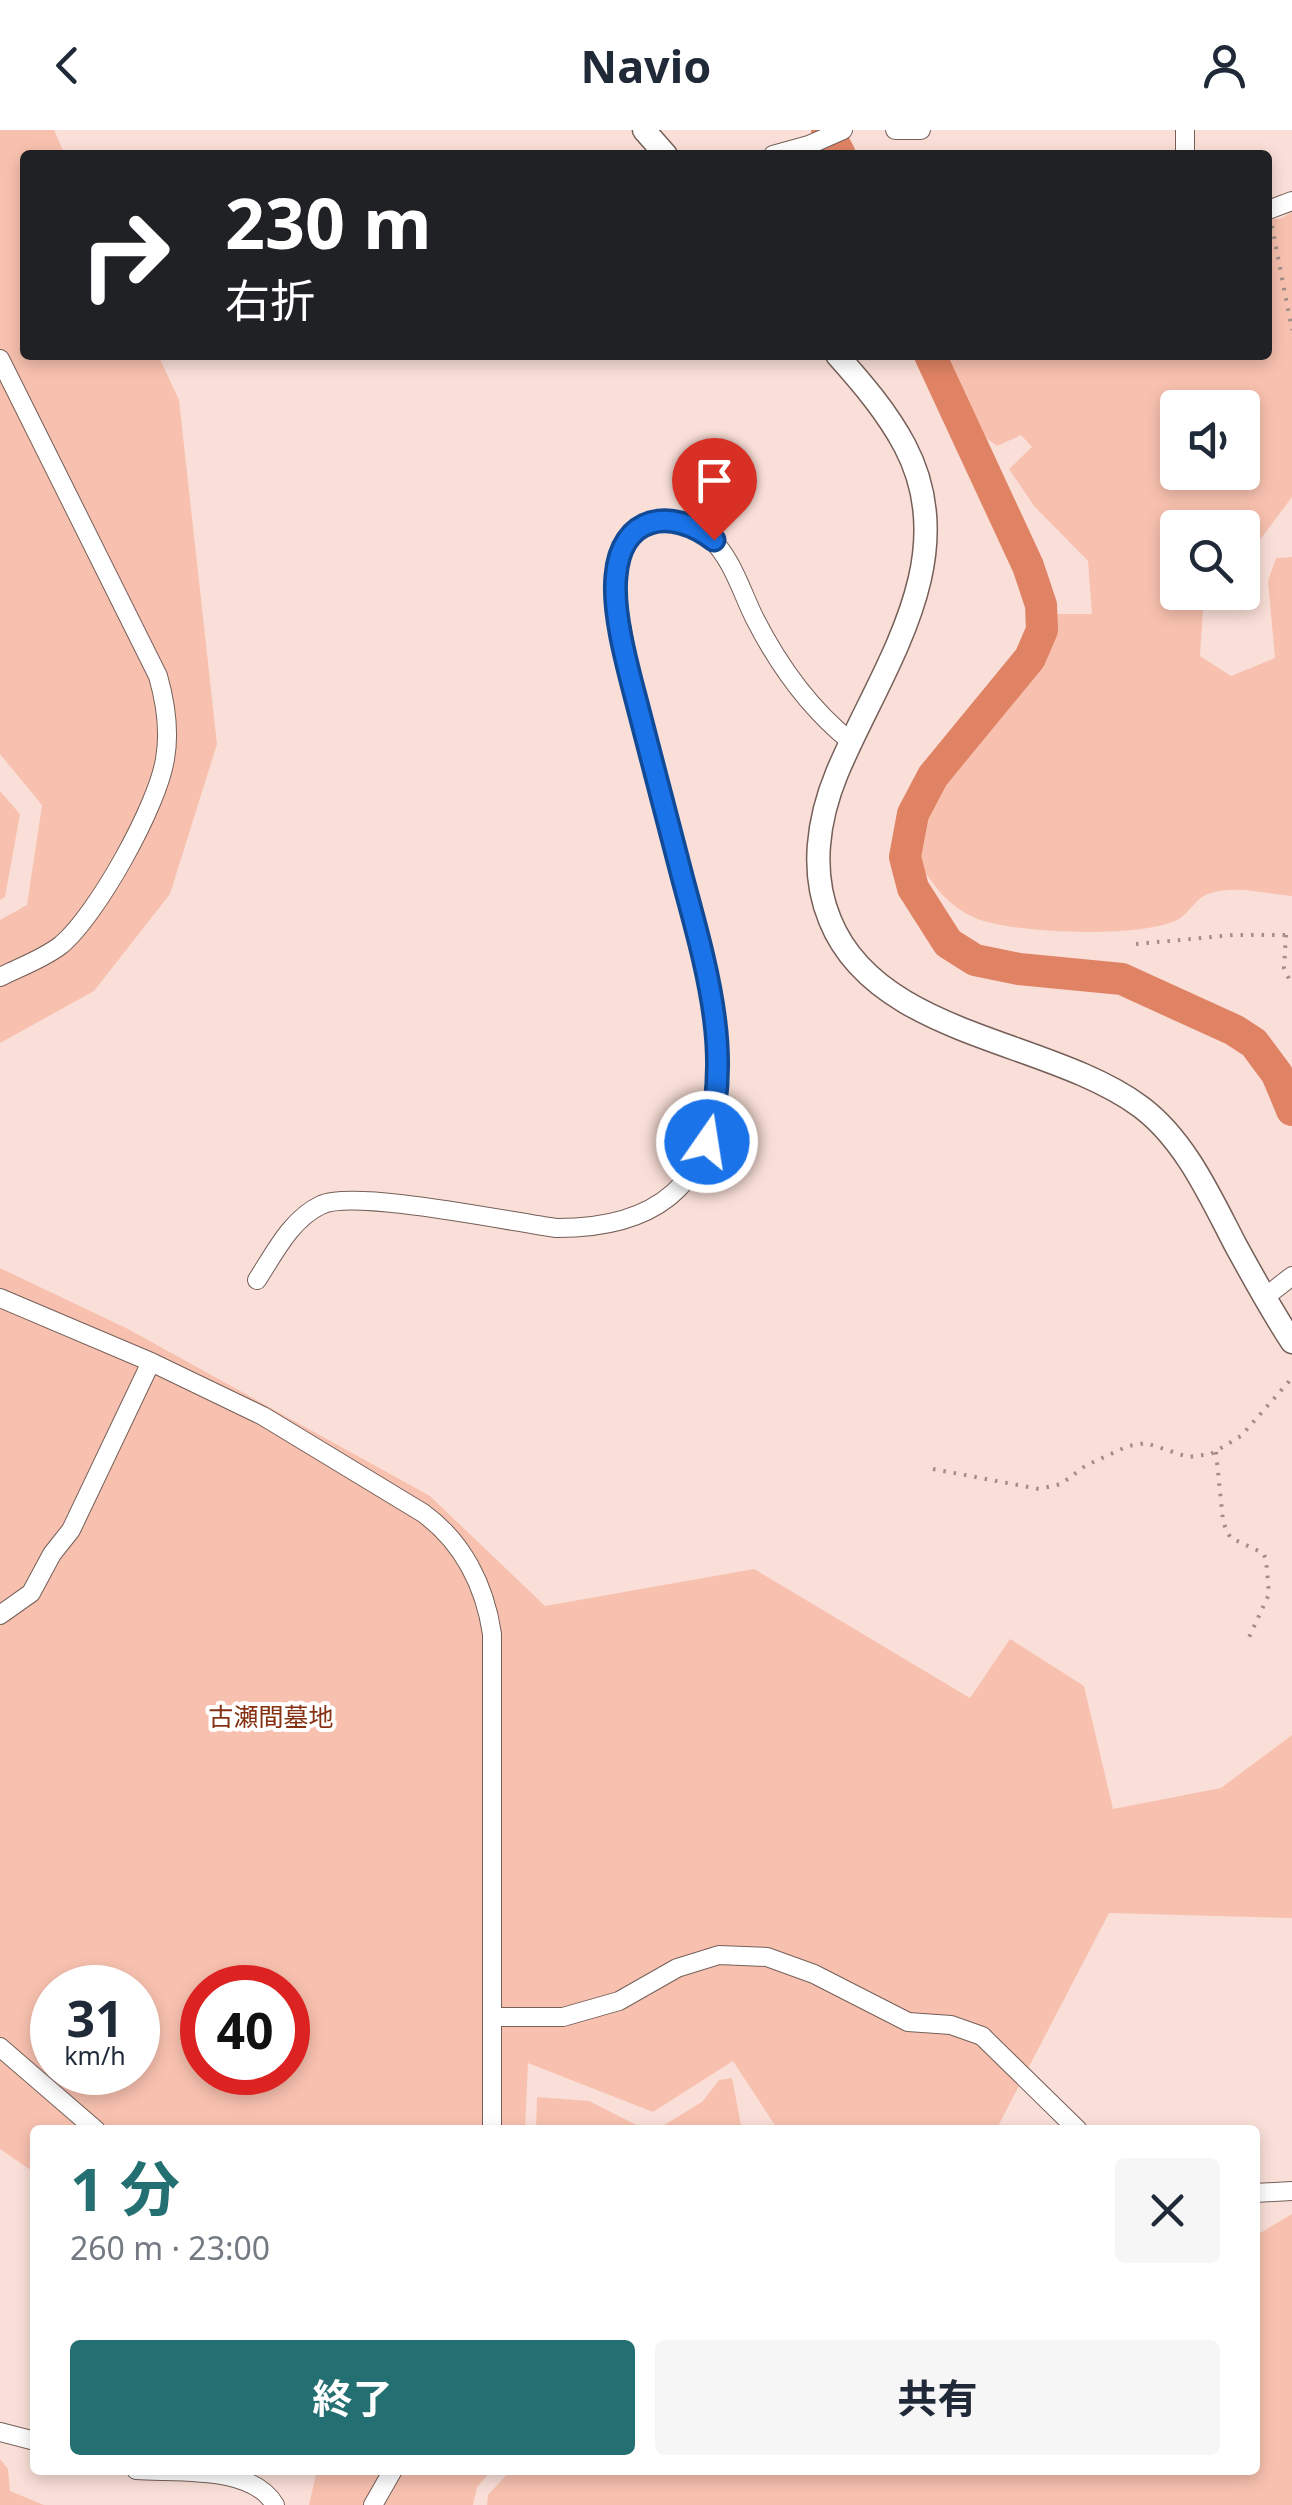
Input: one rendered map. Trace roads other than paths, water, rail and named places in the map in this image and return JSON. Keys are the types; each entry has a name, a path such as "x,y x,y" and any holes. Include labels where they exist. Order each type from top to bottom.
{"main road":[{"path":"644,130 662,150"},
{"path":"858,364 906,449 920,486 927,544 923,572 906,626 850,740 824,811 818,858 821,891 830,923 854,958 886,992 1090,1078 1144,1108 1202,1182 1292,1342"}],"street":[{"path":"790,150 843,130"},
{"path":"894,130 921,130"},
{"path":"0,358 158,676 167,720 165,762 158,788 94,907 60,946 0,977"},
{"path":"256,1280 298,1222 324,1204 361,1199 556,1228 584,1228 638,1214 666,1197 682,1184 707,1142 718,1094 707,970 631,680 616,596 618,563 639,527 667,518 684,522 714,540 756,622 803,697 850,740"},
{"path":"1264,1298 1292,1276"},
{"path":"0,1298 151,1362 263,1416 424,1513 457,1545 480,1584 492,1634 492,2125"},
{"path":"0,1615 31,1593 52,1554 71,1530 151,1362"},
{"path":"493,2018 564,2017 619,2000 677,1968 718,1955 767,1957 814,1974 908,2022 951,2025 982,2036 1073,2125"},
{"path":"0,2047 90,2125"},
{"path":"1260,2193 1292,2191"},
{"path":"0,2432 30,2439"},
{"path":"214,2475 250,2481 262,2488 275,2505"},
{"path":"373,2505 390,2475"}],"waterway":[{"path":"827,130 837,150"},
{"path":"932,360 1028,566 1041,605 1042,630 1030,658 933,776 913,814 905,857 913,888 948,943 975,960 1019,969 1122,979 1234,1030 1254,1043 1277,1074 1292,1110"}],"park label":[{"name":"古瀬間墓地","path":"271,1717"}]}
